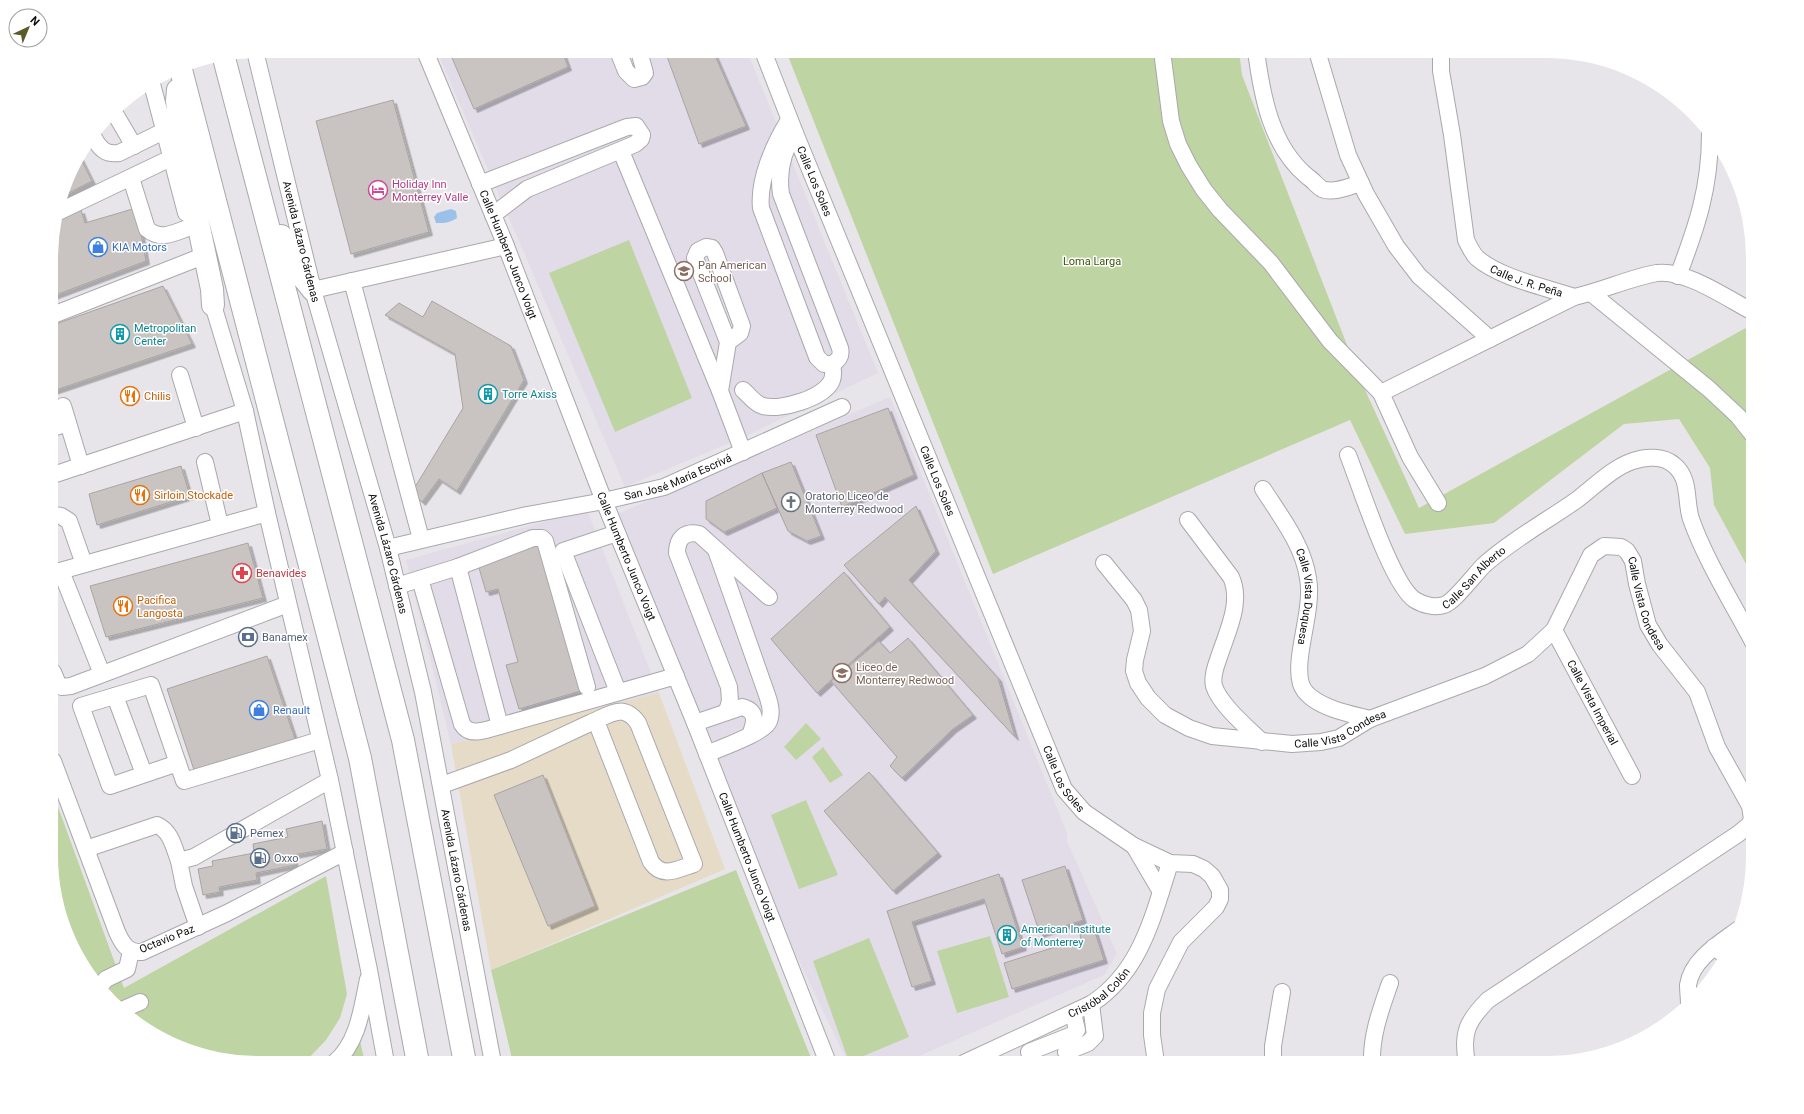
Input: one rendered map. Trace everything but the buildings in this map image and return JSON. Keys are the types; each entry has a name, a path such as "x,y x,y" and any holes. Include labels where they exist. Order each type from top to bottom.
{"highway":[{"path":"225,61 403,740 464,1056"},
{"path":"180,73 177,102 179,123 212,289 213,305"},
{"path":"182,73 360,758 417,1056"},
{"path":"245,139 257,164 289,255 312,290"}],"street":[{"name":"Avenida Lázaro Cárdenas","path":"258,58 312,290 388,548 423,692 442,785 492,1056"},
{"name":"Calle Humberto Junco Voigt","path":"428,58 506,246 604,501 695,723 825,1056"},
{"path":"621,58 626,71 634,79 642,77 645,73 641,58"},
{"name":"Calle Los Soles","path":"766,58 792,127 1064,789 1084,812 1134,846 1170,863"},
{"path":"1163,58 1171,121 1178,144 1204,190 1220,210 1271,263 1330,341 1381,393 1410,457 1438,503"},
{"path":"1257,58 1264,97 1278,140 1296,167 1323,189 1337,190 1361,183"},
{"path":"1319,58 1348,155 1361,183 1396,246 1419,276 1490,339"},
{"name":"Calle J. R. Peña","path":"1442,58 1444,90 1452,135 1466,240 1469,247 1476,256 1492,267 1509,275 1574,297"},
{"path":"153,88 198,258 245,411 267,513 330,780 370,970 385,1056"},
{"path":"116,116 134,146"},
{"path":"480,184 627,127 636,126 642,135 641,140 621,151 527,189 493,215"},
{"path":"792,127 779,176 781,194 842,354 840,358 832,364 824,364 817,357 761,208 760,195 766,171 782,131 792,127"},
{"path":"96,141 102,150 112,154 134,146 164,131"},
{"path":"1678,276 1698,224 1706,188 1709,143"},
{"path":"621,151 720,391 743,452"},
{"path":"64,209 171,158"},
{"path":"517,170 527,189"},
{"path":"131,178 147,229 157,235 164,236 190,227"},
{"path":"760,195 780,187"},
{"path":"312,290 506,246"},
{"path":"720,391 728,342 696,258 698,251 706,247 712,248 715,253 742,326 740,333 728,342"},
{"path":"58,313 198,258"},
{"path":"1574,297 1591,294 1658,273 1678,276 1705,287 1746,308"},
{"path":"352,281 421,539"},
{"path":"1591,294 1709,389 1746,426"},
{"name":"Calle J. R. Peña","path":"1381,393 1574,297"},
{"path":"743,390 762,406 775,407 802,401 815,395 829,384 833,374 832,364"},
{"path":"180,375 196,428"},
{"path":"62,406 60,426 81,466"},
{"name":"San José María Escrivá","path":"388,548 527,514 604,501 664,487 842,407"},
{"path":"58,474 245,411"},
{"name":"Calle San Alberto","path":"1348,455 1389,561 1405,592 1415,601 1428,605 1439,606 1450,602 1485,565 1506,547 1578,499 1622,466 1644,458 1667,460 1676,466 1682,475 1686,485 1690,516 1697,536 1746,629"},
{"path":"205,462 220,525"},
{"name":"Calle Vista Duquesa","path":"1263,489 1293,537 1303,558 1308,578 1310,598 1300,661 1301,684 1307,694 1321,704 1342,712 1370,719"},
{"path":"58,572 267,513"},
{"path":"58,516 69,521 84,564"},
{"path":"1188,520 1231,577 1235,586 1234,607 1215,668 1214,686 1224,702 1262,742"},
{"path":"617,533 563,551 618,692"},
{"path":"727,711 730,701 729,687 677,553 677,545 680,539 685,534 692,533 702,536 769,597"},
{"path":"399,591 532,538 537,537 545,541 587,687"},
{"name":"Calle Vista Condesa","path":"1104,563 1134,600 1139,610 1142,632 1134,660 1134,671 1138,683 1148,698 1165,715 1189,728 1212,736 1292,744 1321,742 1339,738 1370,719 1486,676 1528,654 1554,630 1591,555 1604,546 1621,547 1627,551 1633,560 1637,584 1648,625 1660,645 1697,692 1717,747 1746,799"},
{"path":"707,754 750,735 766,726 769,722 771,707 716,548"},
{"path":"458,567 500,726"},
{"path":"58,574 102,674"},
{"path":"421,583 463,727 469,731 475,732 500,726 676,676"},
{"path":"58,684 62,687 71,686 288,604"},
{"name":"Calle Vista Imperial","path":"1554,630 1632,776"},
{"path":"178,763 110,786 81,706 151,685 178,763 184,782 320,740"},
{"path":"115,696 144,774"},
{"path":"695,723 742,707 751,711 755,722 750,735"},
{"path":"442,785 510,760 596,721 619,711 625,711 632,714 638,723 694,864 665,873 659,871 651,862 596,721"},
{"name":"Octavio Paz","path":"58,774 117,932 122,942 131,951 142,952 198,927 345,852"},
{"path":"179,861 194,857 330,780"},
{"path":"86,850 149,826 157,825 163,827 169,835 179,861 184,886 198,927"},
{"name":"Calle Vista Condesa","path":"1466,1056 1464,1049 1466,1030 1474,1014 1488,1000 1738,834 1746,827"},
{"path":"1134,846 1161,892"},
{"path":"1155,1056 1152,1035 1152,1013 1157,989 1182,942 1209,915 1220,899 1220,890 1204,869 1194,864 1170,863"},
{"name":"Cristóbal Colón","path":"988,1056 1091,1004 1109,991 1131,966 1143,944 1170,863"},
{"path":"103,982 106,979 127,969 131,951"},
{"path":"1689,997 1688,985 1692,973 1699,962 1720,952"},
{"path":"341,1056 345,1052 357,1027 370,970"},
{"path":"1372,1056 1371,1049 1378,1017 1390,983"},
{"path":"1273,1056 1273,1046 1282,992"},
{"path":"128,1007 140,1002"},
{"path":"1066,1052 1088,1043 1096,1036 1091,1004"},
{"path":"1030,1056 1029,1052 1072,1035 1077,1030 1073,1013"},
{"path":"821,1046 827,1056"}],"shaded area":[{"name":"Pan American School","path":"440,58 750,58 878,373 746,436 625,487"},
{"name":"Liceo de Monterrey Redwood","path":"890,397 1067,833 1067,841 1117,954 1104,975 919,1056 845,1056 785,932 617,514"},
{"path":"587,510 659,693 451,744 406,560"},
{"path":"659,693 725,869 491,970 451,744"}],"green space":[{"name":"Loma Larga","path":"789,58 1240,58 1242,75 1361,381 1419,508 1746,328 1746,564 1714,505 1710,468 1679,419 1624,424 1494,523 1405,534 1350,420 993,574"},
{"path":"629,240 692,398 615,432 549,273"},
{"path":"806,723 821,739 796,760 784,747"},
{"path":"823,747 843,775 830,783 812,757"},
{"path":"806,800 838,875 799,889 771,815"},
{"path":"58,807 124,988 326,876 347,994 340,1018 326,1040 311,1056 245,1056 219,1052 181,1041 169,1035 136,1015 116,998 99,978 85,956 73,933 65,908 58,869"},
{"path":"736,870 810,1056 511,1056 491,970"},
{"path":"990,936 1009,997 957,1013 937,951"},
{"path":"869,938 909,1037 863,1056 847,1056 813,961"},
{"path":"359,1036 363,1056 348,1056"}],"water":[{"path":"451,209 456,211 457,218 447,222 436,223 434,217 437,213"}],"place":[{"name":"Holiday Inn Monterrey Valle","path":"378,190"},
{"name":"KIA Motors","path":"98,247"},
{"name":"Pan American School","path":"684,271"},
{"name":"Metropolitan Center","path":"120,334"},
{"name":"Torre Axiss","path":"488,394"},
{"name":"Chilis","path":"130,396"},
{"name":"Sirloin Stockade","path":"140,495"},
{"name":"Oratorio Liceo de Monterrey Redwood","path":"791,502"},
{"name":"Benavides","path":"242,573"},
{"name":"Pacifica Langosta","path":"123,606"},
{"name":"Banamex","path":"248,637"},
{"name":"Liceo de Monterrey Redwood","path":"842,673"},
{"name":"Renault","path":"259,710"},
{"name":"Pemex","path":"236,833"},
{"name":"Oxxo","path":"260,858"},
{"name":"American Institute of Monterrey","path":"1007,935"}]}
